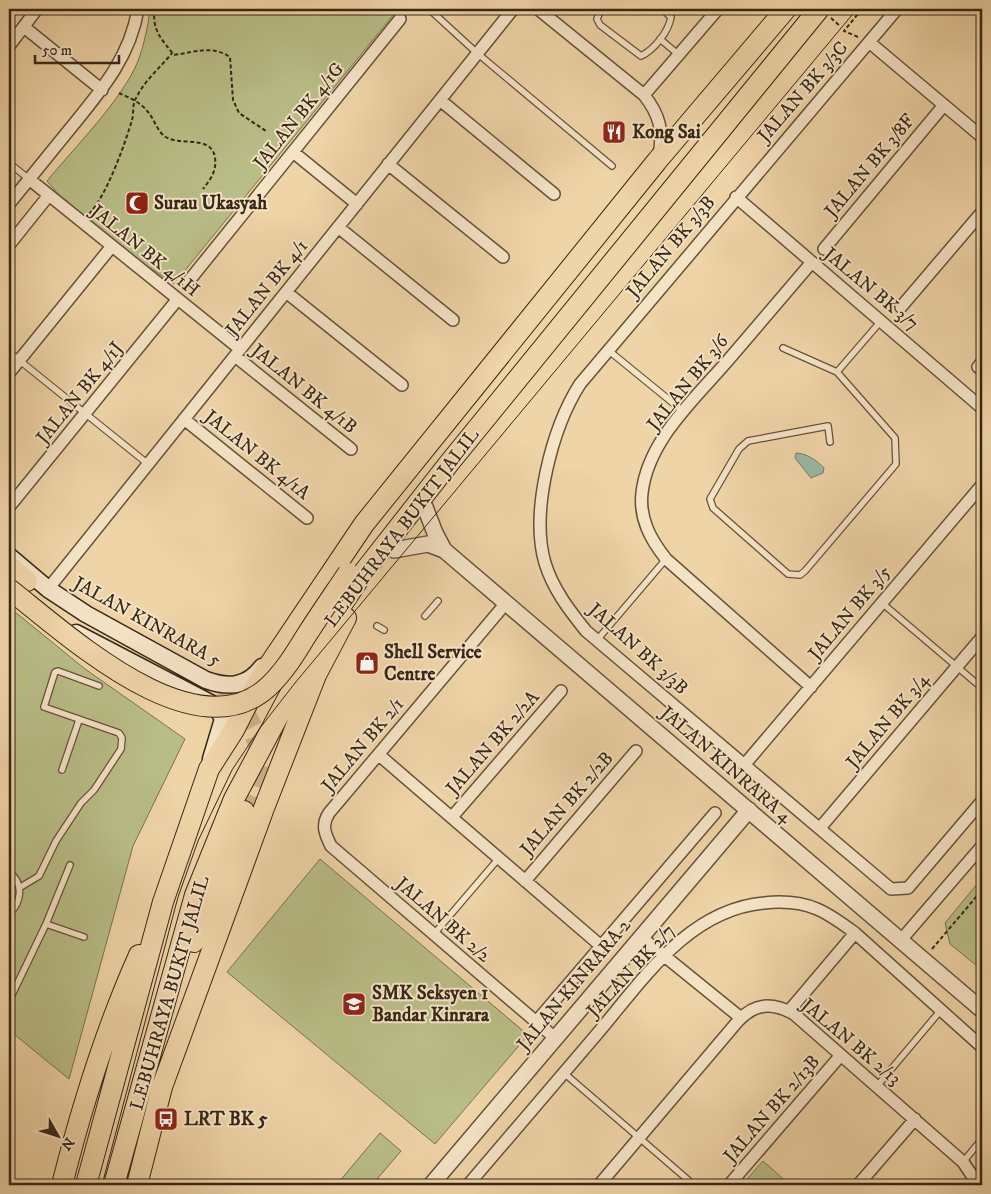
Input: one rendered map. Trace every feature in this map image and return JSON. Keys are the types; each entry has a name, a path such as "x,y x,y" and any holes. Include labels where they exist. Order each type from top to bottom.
{"highway":[{"name":"LEBUHRAYA BUKIT JALIL","path":"86,1185 163,902 209,769 234,730 261,677 364,524 657,161 786,9"},
{"name":"LEBUHRAYA BUKIT JALIL","path":"114,1185 148,1071 195,895 234,799 321,636 363,573 450,462 819,9"},
{"path":"137,1185 162,1087 316,675 345,619 466,453 475,432"},
{"path":"9,566 15,585 99,659 151,689 190,705 226,706 255,696 279,675 348,573 420,485 450,462"},
{"path":"148,1071 160,1051 188,960 244,811"},
{"path":"62,1185 82,1104 100,1049 127,981 163,902"}],"main road":[{"name":"JALAN KINRARA 5","path":"9,556 48,589 124,636 206,680 222,686 236,685 248,681 258,673 288,636"},
{"name":"JALAN KINRARA 5","path":"15,585 72,630 216,706 223,719 209,769"}],"street":[{"path":"9,46 37,9"},
{"path":"9,204 102,90 122,61 135,30 138,9"},
{"name":"JALAN BK 4/1","path":"48,589 513,9"},
{"path":"538,9 644,95 653,107 661,129 662,142 657,161"},
{"path":"644,95 718,9"},
{"name":"JALAN BK 3/3C","path":"736,198 897,9"},
{"name":"JALAN BK 4/1G","path":"188,282 400,19"},
{"path":"24,27 102,90"},
{"path":"869,42 982,137"},
{"path":"440,100 554,194"},
{"name":"JALAN BK 3/8F","path":"824,249 944,105"},
{"path":"293,152 357,204"},
{"path":"388,164 503,257"},
{"name":"JALAN BK 4/1H","path":"29,179 177,300 237,353"},
{"path":"9,245 49,195"},
{"name":"JALAN BK 3/7","path":"736,198 982,408"},
{"name":"JALAN BK 3/3B","path":"736,198 580,384 567,404 561,418 547,468 542,517 545,561 552,582 572,615 597,640 891,889 908,888 982,801"},
{"path":"901,307 982,212"},
{"path":"338,227 453,320"},
{"path":"9,373 112,246"},
{"name":"JALAN BK 3/6","path":"810,687 666,559 655,545 647,530 642,512 642,493 654,456 663,440 684,412 812,262"},
{"path":"286,292 402,385"},
{"name":"JALAN BK 4/1J","path":"9,507 177,300"},
{"name":"JALAN BK 4/1B","path":"237,353 351,449"},
{"name":"JALAN BK 4/1A","path":"184,419 307,518"},
{"name":"JALAN BK 3/5","path":"745,764 982,485"},
{"name":"JALAN KINRARA 4","path":"425,507 444,550"},
{"name":"JALAN KINRARA 4","path":"394,550 428,544 444,550 982,1010"},
{"name":"JALAN BK 2/1","path":"325,819 506,603"},
{"name":"JALAN BK 3/4","path":"820,828 982,637"},
{"name":"JALAN BK 2/2A","path":"452,817 561,691"},
{"name":"JALAN BK 2/2B","path":"525,881 636,751"},
{"path":"379,755 601,946"},
{"name":"JALAN KINRARA 2","path":"431,1185 749,810"},
{"path":"536,1022 715,813"},
{"name":"JALAN BK 2/2","path":"325,819 324,833 331,846 555,1038"},
{"path":"901,940 982,846"},
{"name":"JALAN BK 2/7","path":"468,1185 664,956 706,921 723,913 759,904 779,902 797,903 817,909 855,933 982,1047"},
{"path":"789,1011 855,933"},
{"path":"641,937 740,1018"},
{"name":"JALAN BK 2/13","path":"599,1185 740,1018 758,1006 771,1004 789,1011 915,1119 963,1162 973,1177 974,1185"},
{"name":"JALAN BK 2/13B","path":"729,1185 841,1055"},
{"path":"858,1185 915,1119"}],"lane":[{"path":"429,9 477,53 612,166"},
{"path":"601,9 597,19 600,25 641,56 646,54 660,39 671,17 662,9"},
{"path":"660,39 679,54"},
{"path":"9,163 29,179"},
{"path":"837,372 881,321"},
{"path":"783,348 837,372 895,438 896,464 805,571 800,575 788,574 713,508 710,499 739,449 748,441 828,426 830,442"},
{"path":"608,350 684,412"},
{"path":"9,352 148,464"},
{"path":"597,640 666,559"},
{"path":"425,616 438,601"},
{"path":"882,603 982,688"},
{"path":"377,626 384,630"},
{"path":"20,888 39,876 56,841 81,803 94,790 121,749 122,738 119,733 44,707 55,672 58,671 99,686"},
{"path":"62,770 79,720"},
{"path":"434,934 499,858"},
{"path":"9,1001 46,924 70,865"},
{"path":"9,872 20,888 18,903 9,914"},
{"path":"46,924 84,937"},
{"path":"877,1086 941,1010"},
{"path":"564,1073 694,1185"},
{"path":"963,1162 982,1139"}],"path":[{"path":"155,9 153,25 159,38 174,56 205,50 220,50 230,57 233,100 239,113 266,131"},
{"path":"862,9 844,31 869,42"},
{"path":"82,222 95,208 104,193 128,134 133,118 134,101 152,74 172,53"},
{"path":"119,93 148,110 164,136 184,142 204,143 210,148 215,155 216,165 214,174 202,190"},
{"path":"923,959 982,890"}],"green space":[{"path":"150,9 398,9 174,284 82,222 47,181 97,123 131,76 142,49"},
{"path":"9,607 85,669 185,739 133,846 69,1079 15,1035 9,1042"},
{"path":"320,859 528,1035 435,1144 227,972"},
{"path":"982,878 982,970 950,944 945,923"},
{"path":"380,1133 401,1151 372,1185 341,1185 338,1183"},
{"path":"763,1161 790,1185 742,1185"}],"shaded area":[{"path":"796,453 804,454 815,460 824,468 823,473 811,478 795,458"}],"tunnel":[{"path":"192,679 242,707 253,728 258,746 258,771 244,811"}],"tram line":[{"path":"102,1185 178,897 198,841 232,770 260,728 295,683 857,9"}],"place":[{"name":"Kong Sai","path":"614,132"},
{"name":"Surau Ukasyah","path":"137,203"},
{"name":"Shell Service Centre","path":"367,663"},
{"name":"SMK Seksyen 1 Bandar Kinrara","path":"354,1004"},
{"name":"LRT BK 5","path":"166,1119"}]}
